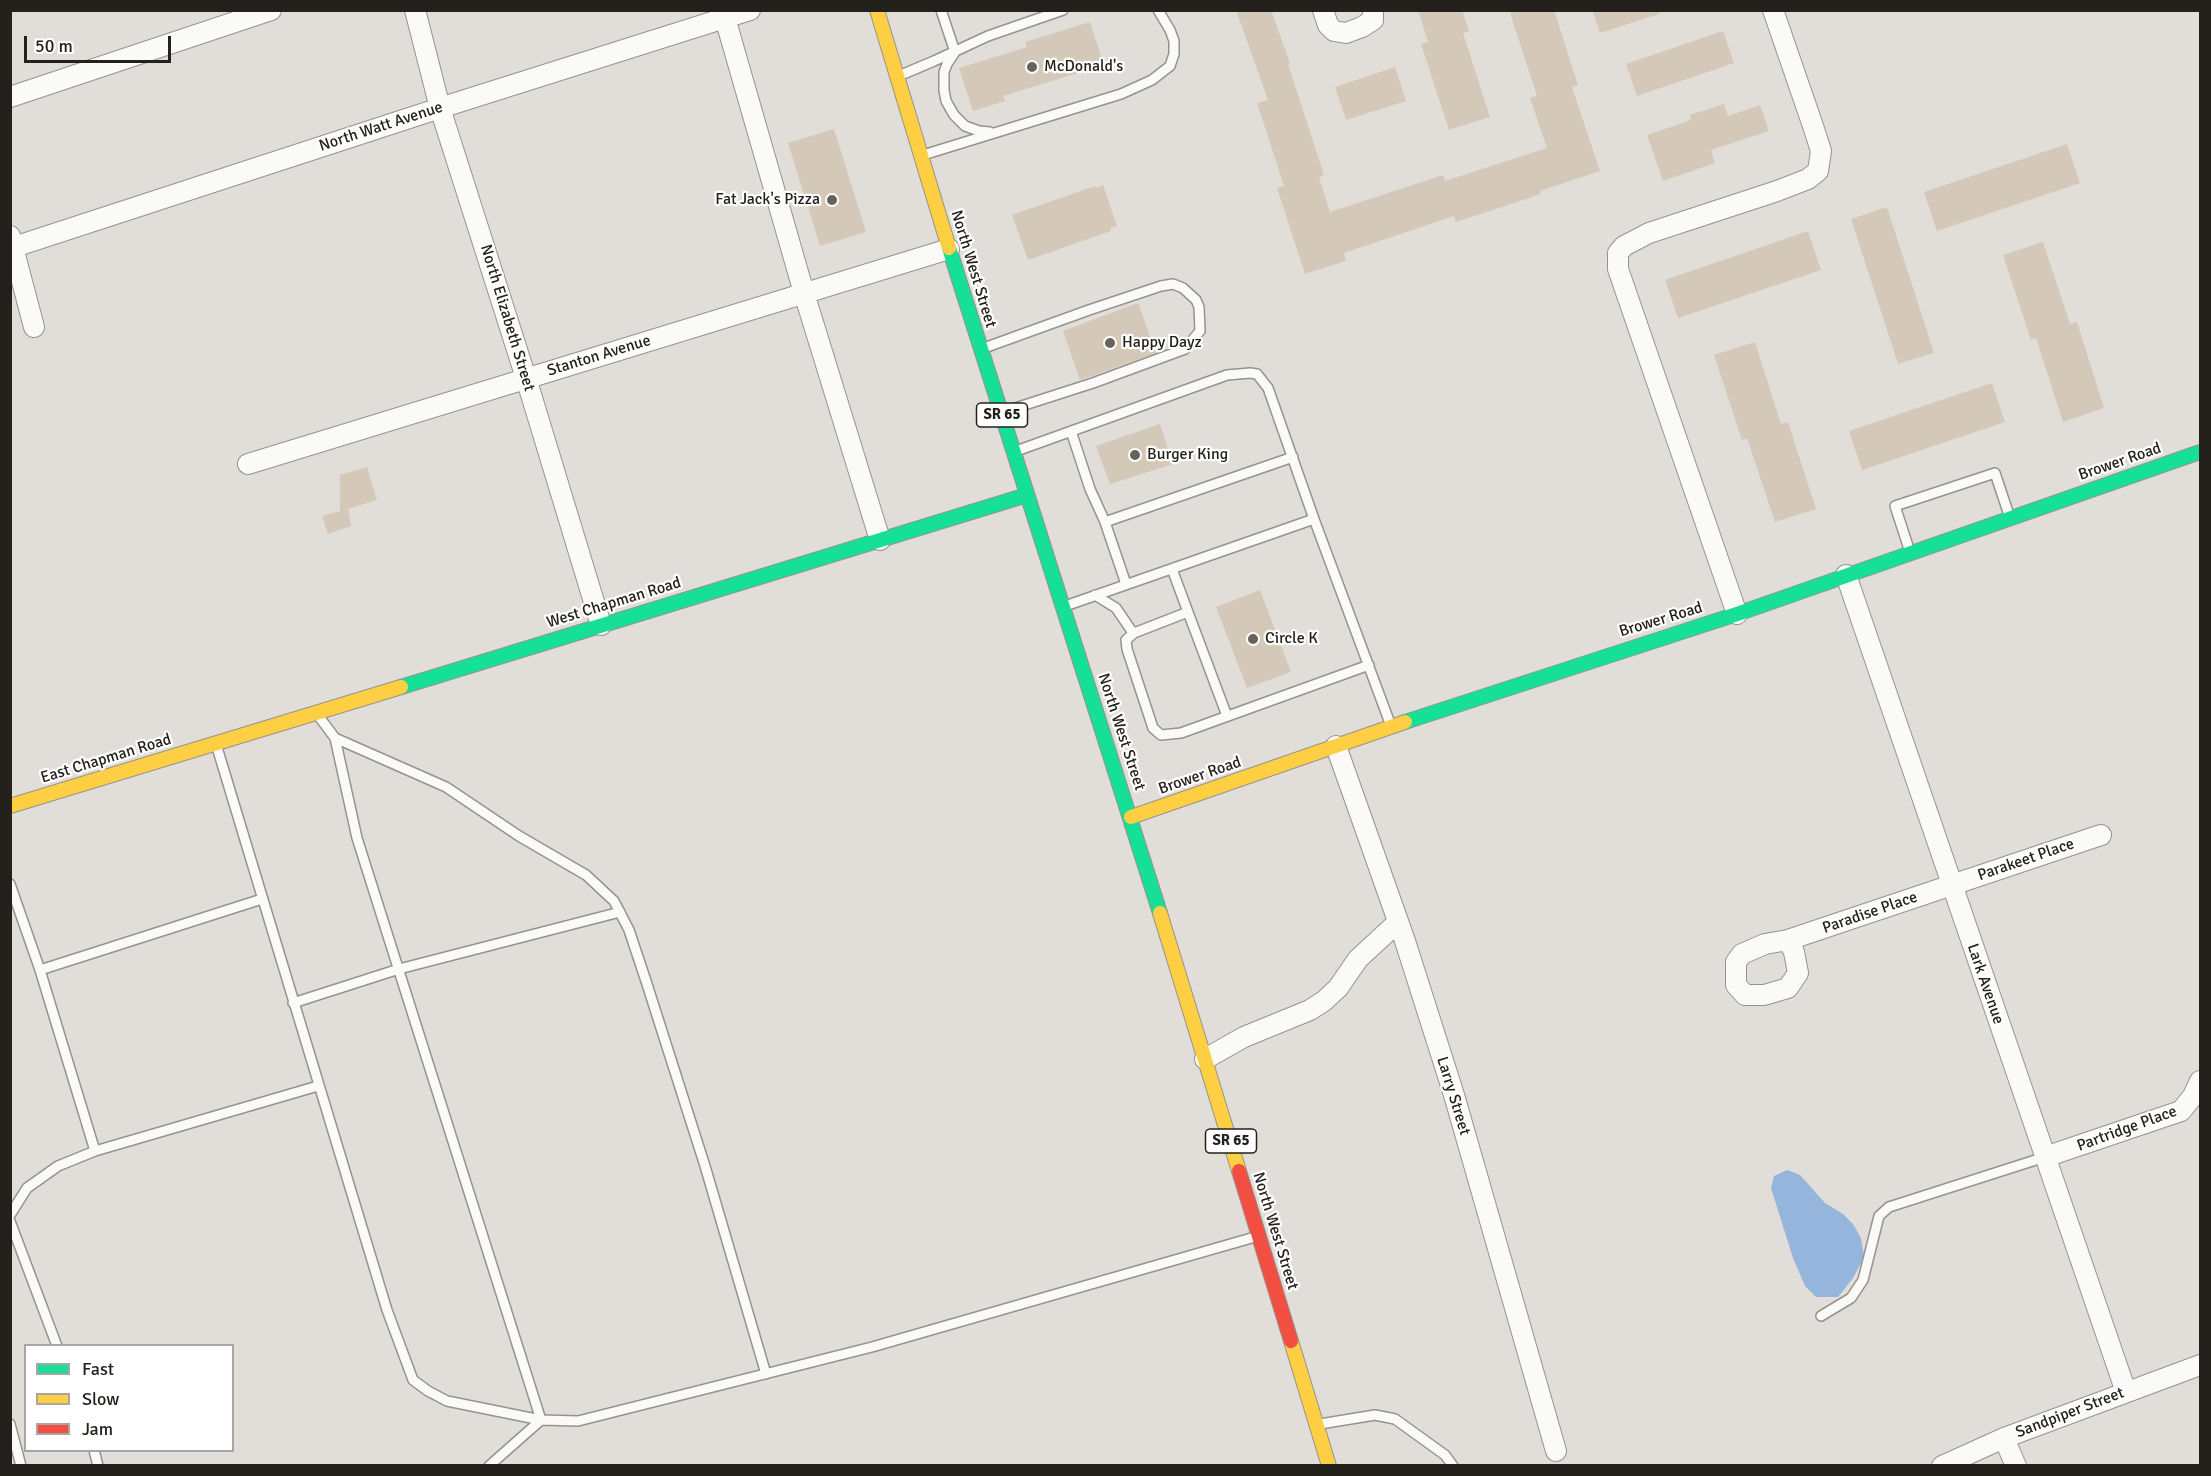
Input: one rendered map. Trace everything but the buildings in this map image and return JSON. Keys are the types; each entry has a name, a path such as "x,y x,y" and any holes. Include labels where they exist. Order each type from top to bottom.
{"street":[{"path":"10,97 271,10"},
{"name":"North Elizabeth Street","path":"415,10 440,108 526,378 601,625"},
{"name":"North Watt Avenue","path":"12,242 750,10"},
{"name":"North West Street","path":"877,10 949,249 1131,817 1329,1466"},
{"path":"1323,10 1328,25 1334,32 1346,33 1373,20 1373,10"},
{"path":"1737,614 1618,269 1618,253 1624,246 1649,233 1777,191 1808,179 1818,171 1821,152 1814,126 1773,10"},
{"path":"725,18 804,293 880,540"},
{"path":"12,242 34,327"},
{"name":"Stanton Avenue","path":"248,464 949,249"},
{"name":"Brower Road","path":"1131,817 1566,668 1737,614 2200,452"},
{"name":"West Chapman Road","path":"213,743 1027,495"},
{"name":"Lark Avenue","path":"1846,575 2126,1392"},
{"name":"East Chapman Road","path":"10,806 213,743"},
{"name":"Larry Street","path":"1336,746 1398,922 1454,1095 1556,1451"},
{"name":"Parakeet Place","path":"1951,885 2102,835"},
{"name":"Paradise Place","path":"1788,940 1951,885"},
{"path":"1205,1059 1244,1037 1310,1010 1324,1001 1338,988 1358,958 1398,922"},
{"name":"Partridge Place","path":"2045,1157 2181,1111 2200,1091"},
{"name":"Sandpiper Street","path":"1942,1466 2004,1438 2200,1365"},
{"path":"2004,1438 2016,1466"}],"lane":[{"path":"941,10 955,52"},
{"path":"897,76 988,36 1063,10"},
{"path":"921,156 1121,93 1152,81 1170,66 1174,54 1174,42 1170,30 1158,10"},
{"path":"955,52 944,72 944,90 949,108 965,126 979,131 998,132"},
{"path":"981,349 1161,286 1173,284 1183,288 1196,300 1199,307 1200,331 1185,349 1001,412"},
{"path":"1013,452 1227,375 1250,372 1257,374 1264,381 1277,409 1314,519 1392,727"},
{"path":"1071,431 1126,584"},
{"path":"1105,522 1293,457"},
{"path":"1910,553 1894,506 1995,473 2010,518"},
{"path":"1063,606 1314,519"},
{"path":"1172,569 1227,716"},
{"path":"1095,595 1116,608 1133,633"},
{"path":"1188,612 1133,633 1126,640 1153,728 1161,735 1171,735 1369,665"},
{"path":"315,712 335,738 357,838 541,1420"},
{"path":"335,738 446,787 519,836 586,875 614,901 629,930 695,1133 766,1374"},
{"path":"213,743 387,1310 413,1380 447,1401 541,1420 578,1421 766,1374 1059,1295 1260,1236"},
{"path":"10,884 40,970 96,1151"},
{"path":"40,970 262,899"},
{"path":"293,1003 399,969 620,912"},
{"path":"10,1215 27,1188 58,1166 96,1151 318,1086"},
{"path":"1821,1316 1851,1298 1863,1280 1879,1216 1889,1207 2045,1157"},
{"path":"10,1221 56,1344"},
{"path":"1317,1425 1375,1415 1395,1419 1445,1455 1453,1466"},
{"path":"489,1466 541,1420"},
{"path":"10,1424 21,1466"}],"water":[{"path":"1787,1170 1800,1175 1825,1203 1843,1214 1853,1224 1861,1238 1864,1257 1853,1278 1838,1297 1816,1297 1805,1286 1793,1258 1771,1188 1774,1176"}],"traffic: fast":[{"path":"949,248 1160,913"},
{"path":"1405,722 1737,614 2200,452"},
{"path":"401,687 1027,495"}],"traffic: slow":[{"path":"877,10 949,248"},
{"path":"10,806 401,687"},
{"path":"1131,817 1405,722"},
{"path":"1160,913 1239,1171"},
{"path":"1291,1341 1329,1466"}],"traffic: jam":[{"path":"1239,1171 1291,1341"}],"place":[{"name":"McDonald's","path":"1032,67"},
{"name":"Fat Jack's Pizza","path":"832,200"},
{"name":"Happy Dayz","path":"1110,343"},
{"name":"Burger King","path":"1135,455"},
{"name":"Circle K","path":"1253,639"}]}
